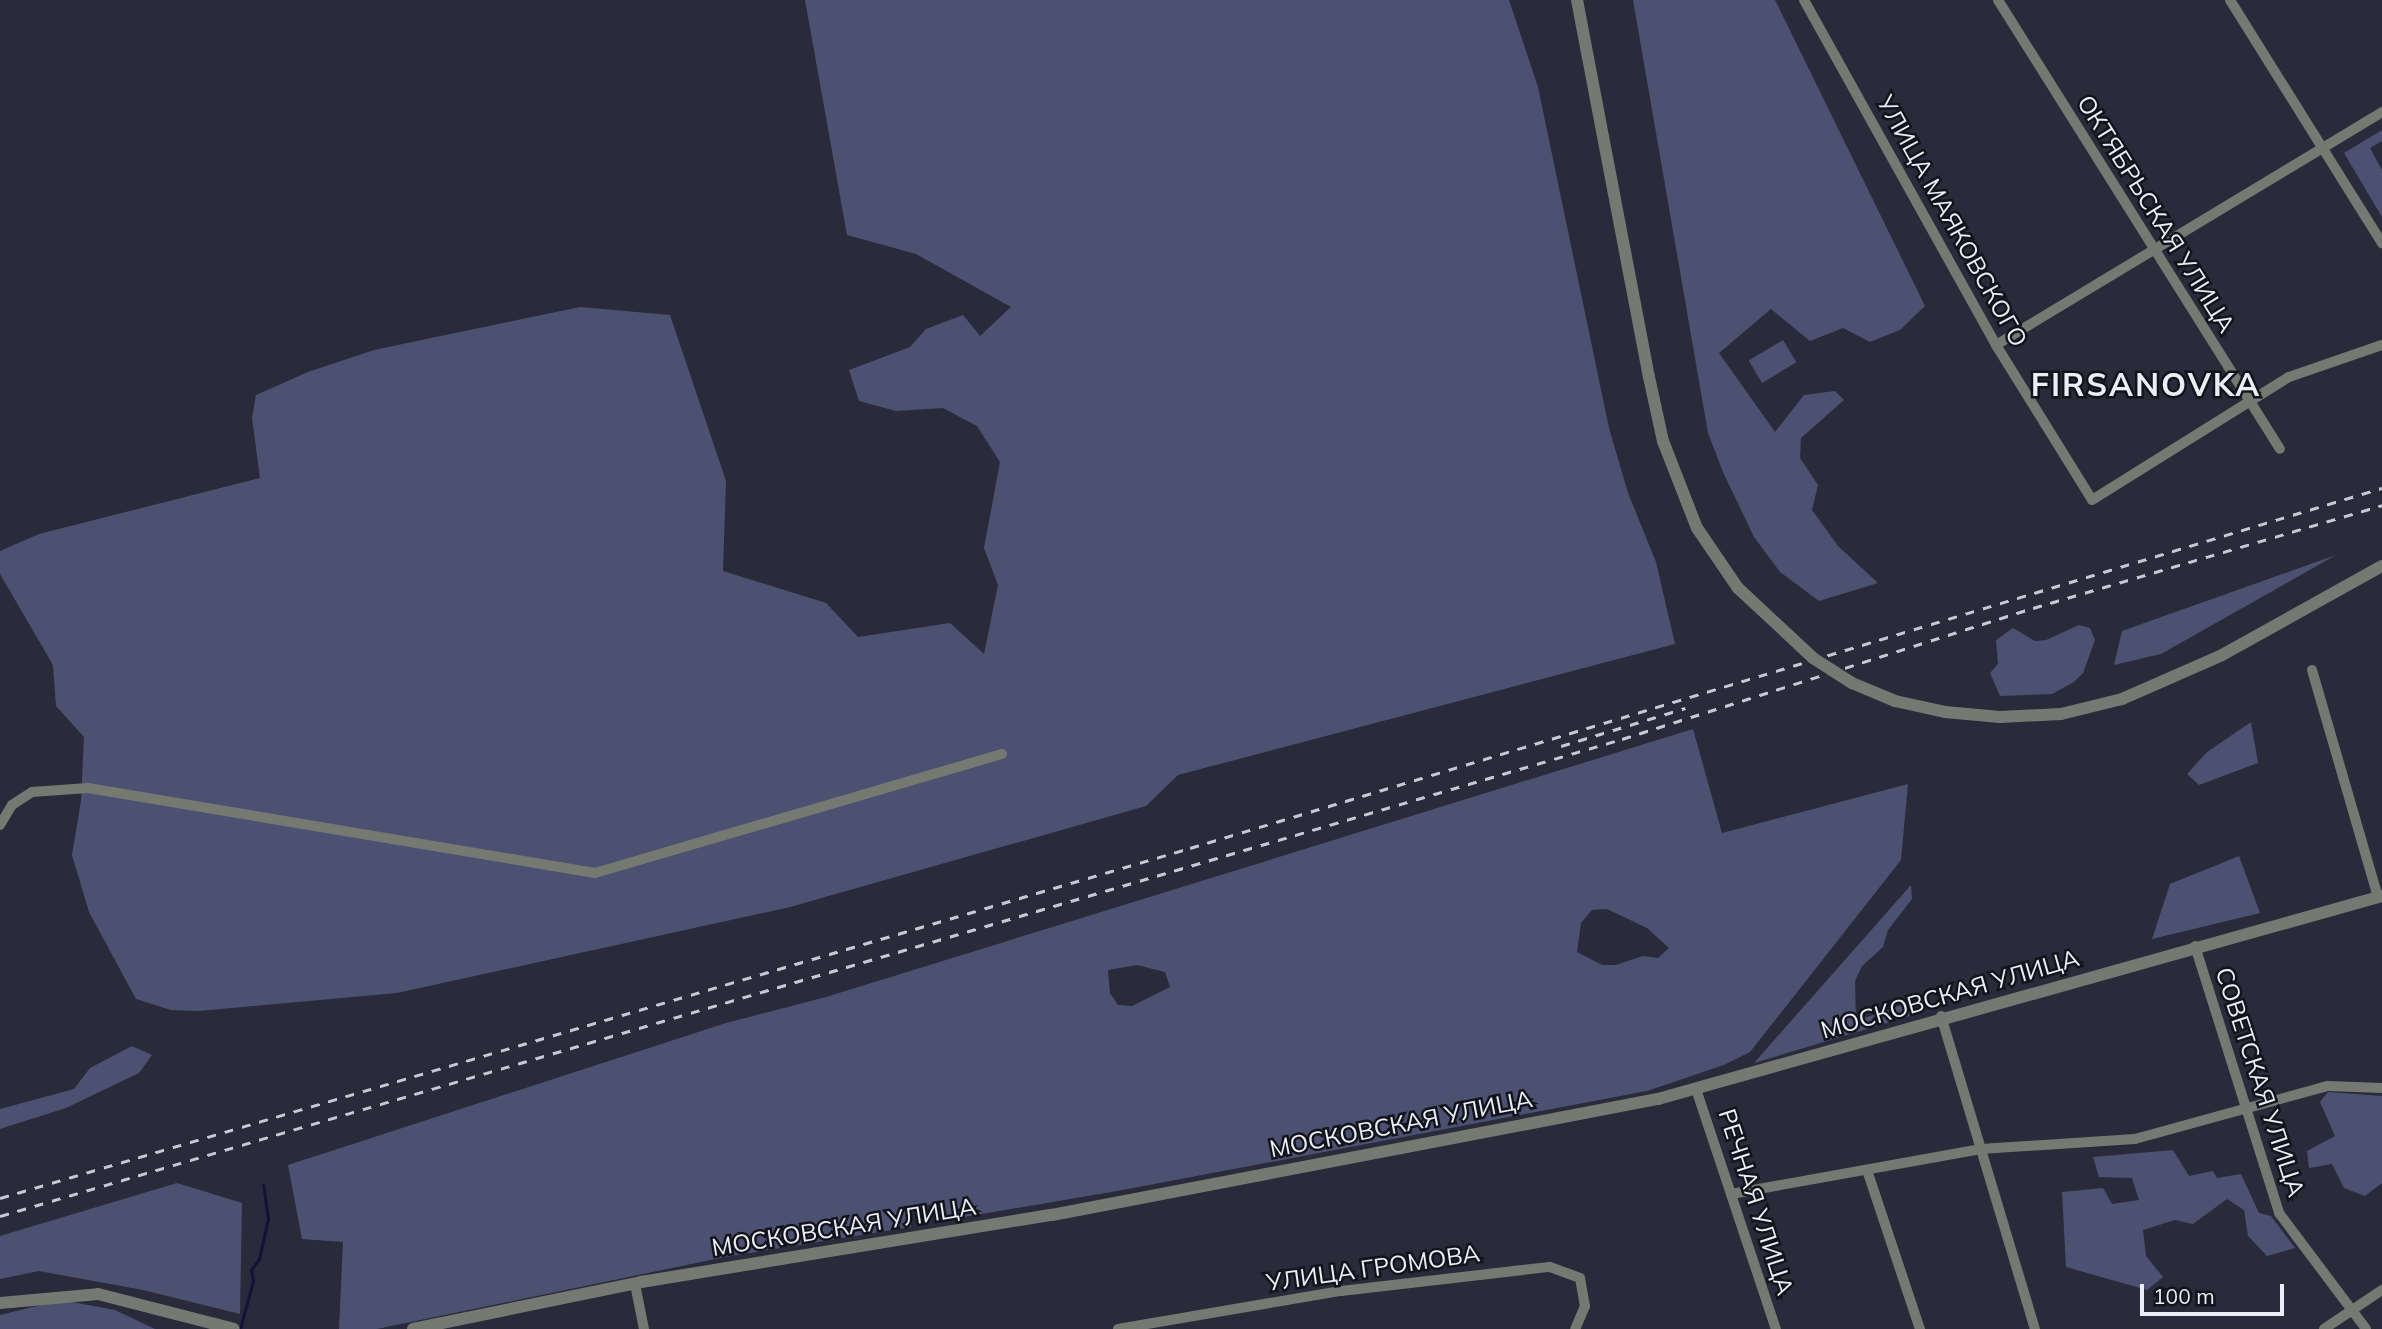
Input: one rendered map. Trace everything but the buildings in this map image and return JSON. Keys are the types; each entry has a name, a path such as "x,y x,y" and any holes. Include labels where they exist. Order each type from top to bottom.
{"street":[{"path":"1577,0 1662,441 1697,528 1738,588 1813,657 1852,683 1895,701 1945,712 2000,717 2061,714 2122,699 2222,655 2382,566"},
{"name":"УЛИЦА МАЯКОВСКОГО","path":"1804,0 1996,345 2092,500 2289,377 2382,345"},
{"name":"ОКТЯБРЬСКАЯ УЛИЦА","path":"1998,0 2152,251 2280,449"},
{"path":"2230,0 2382,243"},
{"path":"1996,345 2382,112"},
{"path":"2312,670 2380,896"},
{"path":"0,825 12,805 32,792 88,788 595,873 1002,754"},
{"name":"МОСКОВСКАЯ УЛИЦА","path":"417,1329 635,1284 1052,1215 1696,1089 1941,1016 2380,896"},
{"name":"СОВЕТСКАЯ УЛИЦА","path":"2195,946 2279,1213 2366,1329"},
{"path":"1941,1016 2035,1329"},
{"path":"1731,1194 1981,1149 2135,1139 2328,1086 2382,1088"},
{"name":"РЕЧНАЯ УЛИЦА","path":"1696,1089 1776,1329"},
{"path":"1867,1170 1920,1329"},
{"name":"УЛИЦА ГРОМОВА","path":"1118,1329 1341,1290 1550,1267 1580,1278 1586,1306 1575,1329"},
{"path":"635,1284 644,1329"},
{"path":"2324,1329 2353,1313 2382,1290"},
{"path":"0,1303 99,1294 234,1329"}],"shaded area":[{"path":"805,0 1509,0 1538,87 1609,428 1628,493 1656,562 1675,644 1178,775 1146,806 790,907 397,993 199,1011 171,1010 136,999 89,912 72,855 81,801 84,737 56,706 53,665 0,574 0,551 39,534 260,478 252,418 256,395 308,372 374,350 580,307 670,315 726,481 723,571 826,603 858,637 950,623 984,654 998,585 984,548 1000,462 977,426 943,408 896,411 859,401 849,370 910,347 926,329 963,315 980,336 1011,307 916,254 847,235"},
{"path":"1633,0 1775,0 1925,306 1900,330 1870,342 1843,328 1810,341 1771,309 1719,353 1775,432 1804,395 1835,391 1844,400 1801,438 1800,458 1818,485 1812,510 1838,546 1878,583 1819,601 1780,572 1754,537 1723,472 1708,433"},
{"path":"2382,130 2382,141 2370,148 2382,170 2382,217 2344,153"},
{"path":"1783,340 1796,362 1762,383 1749,361"},
{"path":"2336,555 2161,654 2114,665 2122,631"},
{"path":"2079,625 2090,628 2095,640 2083,673 2074,682 2052,694 2000,696 1990,673 1998,664 1996,640 2013,628 2035,641 2046,640"},
{"path":"2251,722 2258,763 2199,785 2187,774 2207,752"},
{"path":"1693,729 1722,833 1908,784 1901,860 1750,1052 1724,1065 1647,1091 1117,1191 946,1220 940,1203 912,1207 911,1227 725,1257 377,1329 339,1329 343,1242 302,1239 288,1165 726,1023 826,997","holes":["1607,909 1647,928 1669,948 1658,958 1643,956 1616,965 1602,965 1577,952 1581,923 1592,910","1137,965 1165,972 1170,987 1132,1006 1118,1005 1110,993 1108,970"]},
{"path":"2239,856 2260,913 2152,939 2170,884"},
{"path":"1911,885 1912,899 1888,930 1883,947 1862,966 1855,981 1856,1021 1910,1002 1920,1013 1754,1063"},
{"path":"132,1046 152,1055 139,1073 66,1108 0,1129 0,1109 74,1089 90,1068"},
{"path":"2328,1092 2382,1096 2382,1183 2365,1196 2344,1188 2332,1164 2309,1168 2307,1151 2335,1136 2320,1102"},
{"path":"2173,1150 2189,1176 2213,1171 2217,1178 2241,1174 2259,1213 2271,1216 2295,1248 2267,1256 2248,1236 2244,1210 2227,1199 2193,1224 2175,1220 2143,1230 2146,1256 2163,1277 2147,1290 2066,1267 2062,1192 2103,1188 2112,1204 2139,1200 2132,1178 2099,1177 2093,1157"},
{"path":"177,1183 242,1203 240,1314 143,1290 39,1271 0,1279 0,1236"},
{"path":"61,1300 115,1310 155,1329 0,1329 0,1315"}],"waterway":[{"path":"240,1329 253,1281 251,1270 259,1259 268,1219 263,1185"}],"railway":[{"path":"0,1198 1190,848 2382,488"},
{"path":"0,1216 1622,739 2033,608 2382,505"},
{"path":"1561,746 1685,708"}],"district":[{"name":"FIRSANOVKA","path":"2146,384"}]}
